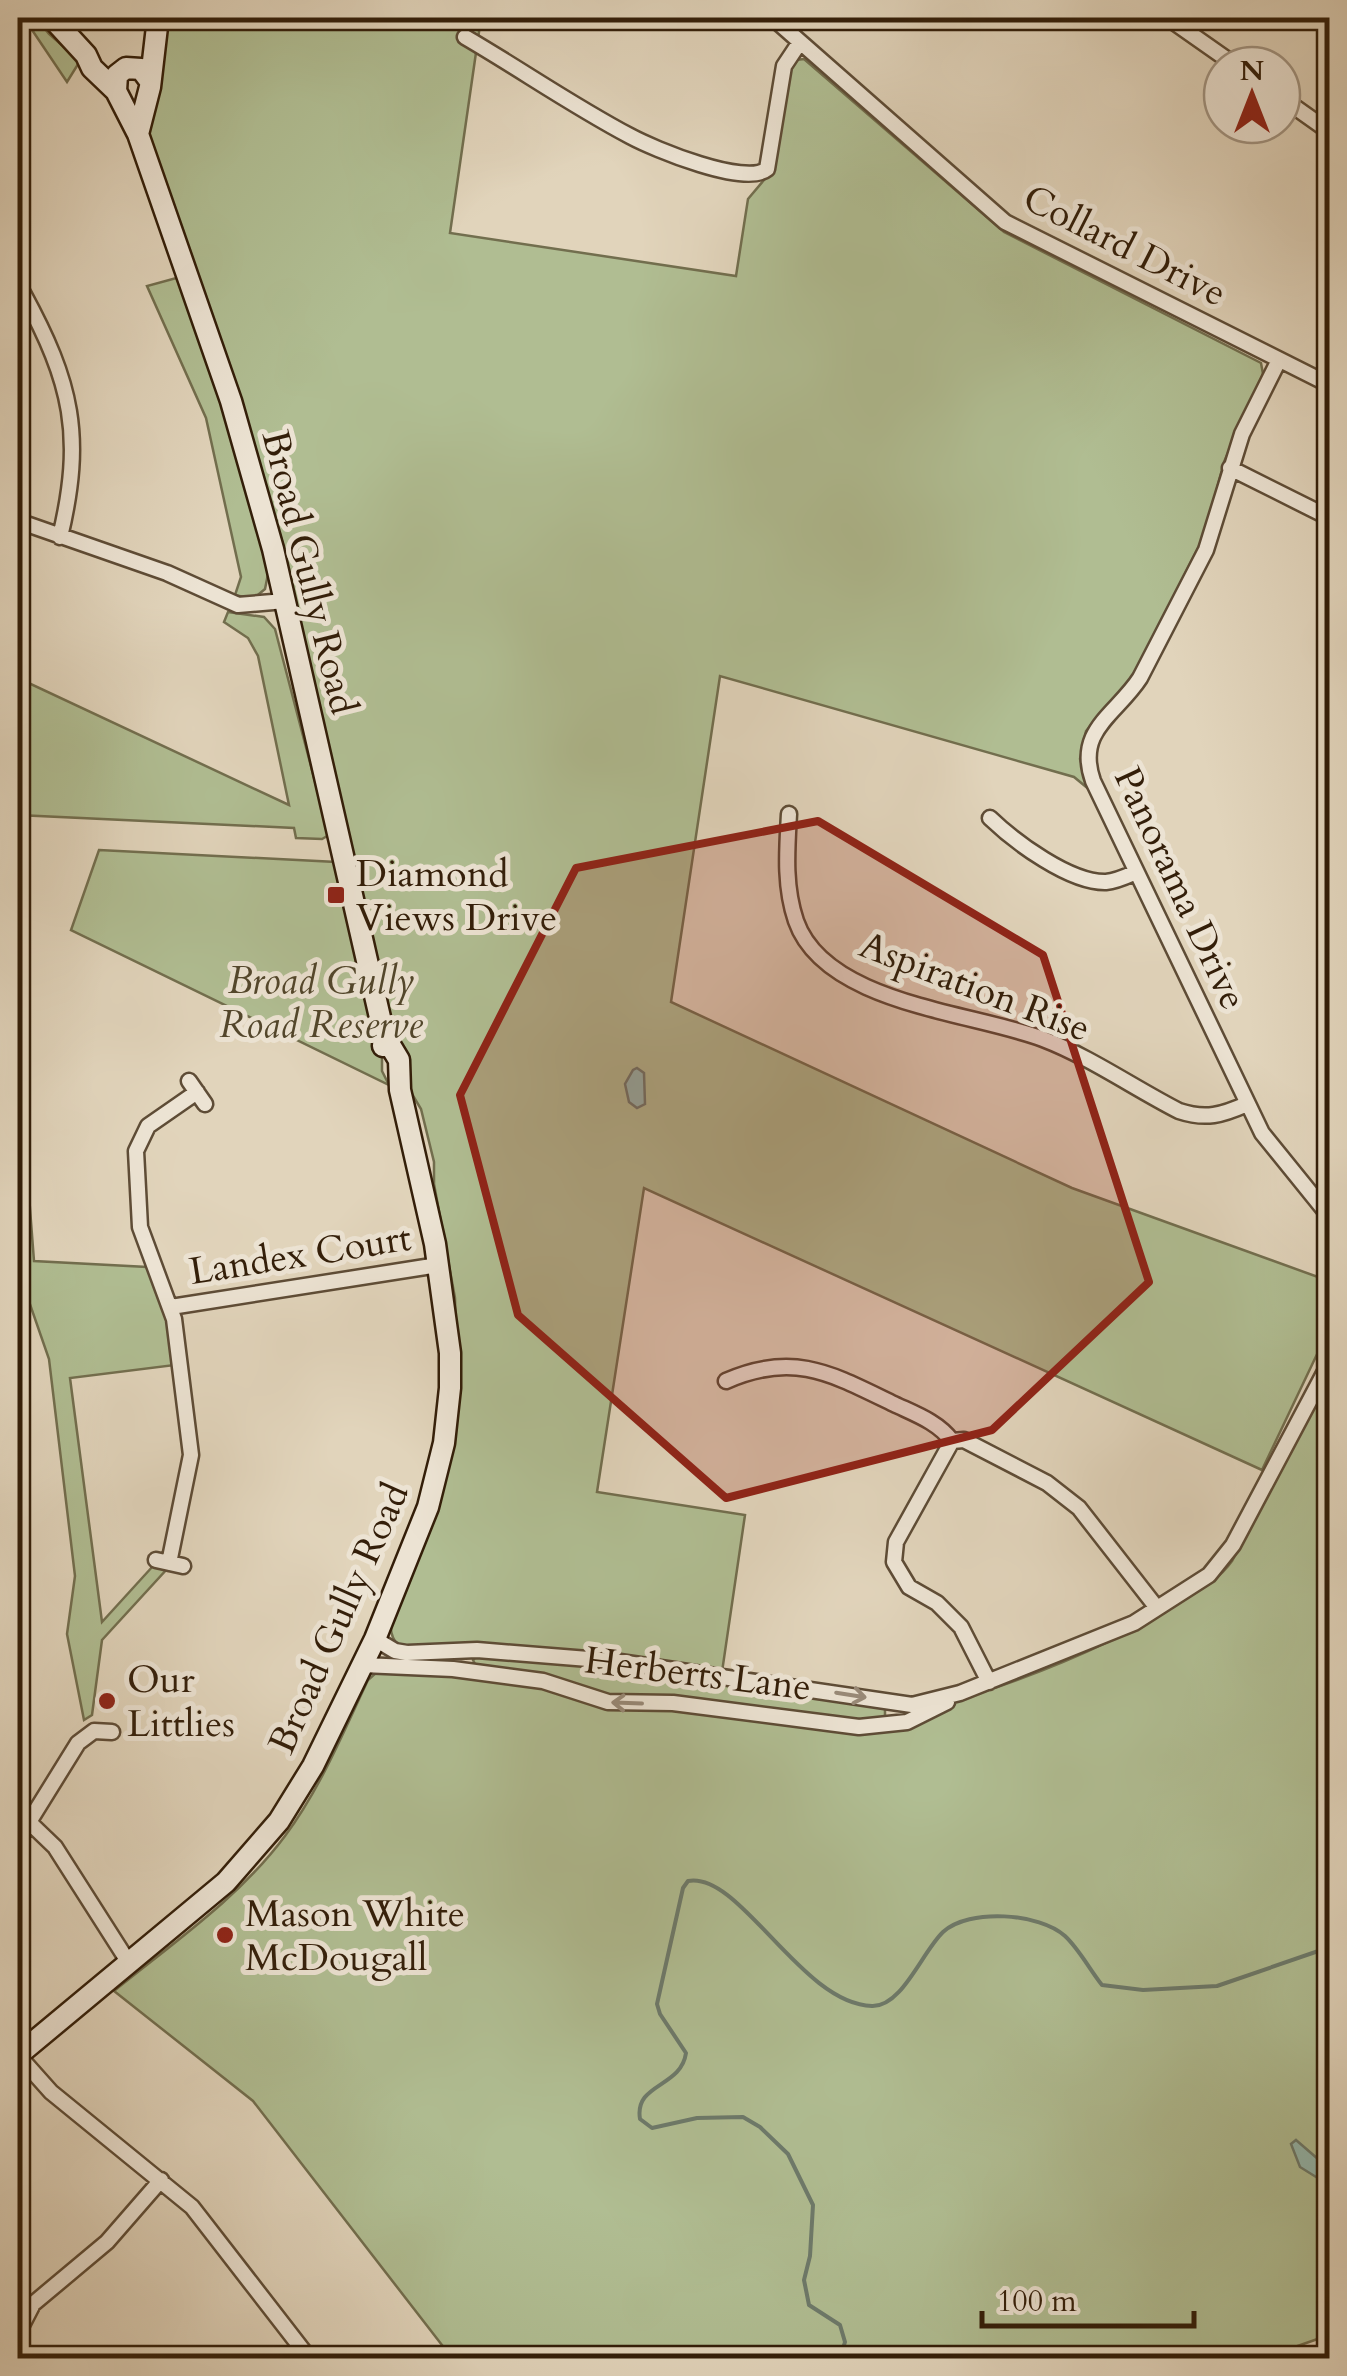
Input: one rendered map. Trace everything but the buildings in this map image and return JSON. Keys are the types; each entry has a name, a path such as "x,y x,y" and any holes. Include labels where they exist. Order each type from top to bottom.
{"street":[{"name":"Broad Gully Road","path":"18,2055 226,1882 263,1842 313,1766 375,1640 428,1507 444,1443 450,1388 450,1353 438,1265 400,1090 399,1060 384,1035 285,601 231,401 138,134 118,93 92,68 52,18"},
{"path":"138,134 143,124 158,18"},
{"path":"1168,18 1206,45"},
{"name":"Collard Drive","path":"782,21 800,42 1004,222 1330,386"},
{"path":"465,37 632,138 708,167 749,176 763,173 768,164 784,66 800,42"},
{"path":"149,87 134,102 118,93 117,75 154,40"},
{"path":"86,56 145,72 149,87"},
{"path":"1302,112 1330,132"},
{"path":"24,293 58,362 70,412 72,470 60,537"},
{"name":"Panorama Drive","path":"1278,360 1242,434 1212,534 1151,660 1130,695 1094,730 1087,757 1092,781 1247,1104 1272,1150 1330,1217"},
{"path":"1230,468 1330,518"},
{"path":"18,521 167,573 238,606 285,601"},
{"name":"Aspiration Rise","path":"789,814 786,862 796,921 817,956 832,967 904,1002 1044,1040 1195,1116 1220,1116 1247,1104"},
{"path":"990,818 1016,844 1094,880 1120,879 1136,872"},
{"name":"Landex Court","path":"169,1563 191,1455 171,1308 142,1236 136,1151 148,1126 197,1092"},
{"name":"Landex Court","path":"171,1308 438,1265"},
{"name":"Herberts Lane","path":"375,1640 395,1652 477,1650 654,1666 912,1705 960,1693 1134,1623 1209,1575 1222,1562 1330,1362"},
{"path":"726,1381 764,1368 822,1370 934,1424 952,1441 964,1440 1064,1495 1092,1522 1157,1608"},
{"path":"952,1441 896,1542 894,1562 909,1587 937,1602 961,1626 988,1682"},
{"path":"474,1672 470,1658 477,1650"},
{"name":"Herberts Lane","path":"362,1665 474,1672 543,1681 608,1702 673,1704 859,1727 883,1726 923,1715 960,1693"},
{"path":"883,1726 891,1711 884,1701"},
{"path":"18,1840 84,1736 94,1731 112,1732"},
{"path":"29,1822 55,1847 130,1962"},
{"path":"18,2055 50,2092 161,2180 202,2218 309,2358"},
{"path":"18,2333 32,2304 107,2242 161,2180"}],"highlighted area":[{"path":"818,821 1043,955 1149,1282 992,1430 726,1498 518,1315 460,1095 576,868"}],"green space":[{"path":"24,18 36,18 80,61 67,82"},
{"path":"168,18 481,18 450,233 736,276 748,199 775,167 791,68 796,60 804,59 1004,232 1261,363 1263,374 1224,462 1205,534 1135,674 1086,731 1080,759 1091,791 1074,777 720,676 671,1002 1072,1188 1329,1281 1329,1329 1262,1470 644,1188 597,1492 745,1515 722,1672 400,1647 395,1642 391,1623 457,1381 455,1298 434,1184 434,1162 421,1109 406,1084 394,1042 332,778 283,544 224,354 147,137"},
{"path":"180,277 212,368 259,530 268,574 265,589 253,599 235,595 241,577 206,418 147,286"},
{"path":"228,612 264,617 275,629 329,835 322,839 296,838 294,828 18,815 18,678 289,805 258,656 248,638 224,622"},
{"name":"Broad Gully Road Reserve","path":"99,850 336,862 382,1056 382,1071 389,1085 71,930"},
{"path":"18,1051 34,1261 147,1267 168,1323 175,1365 70,1378 102,1622 153,1566 167,1569 102,1640 92,1715 84,1720 67,1634 75,1576 49,1359 24,1287 18,1287"},
{"path":"1329,1379 1329,2335 1263,2358 452,2358 253,2101 114,1991 204,1919 267,1858 309,1799 368,1680 377,1672 476,1666 473,1660 478,1655 577,1661 885,1708 885,1719 852,1730 938,1707 1067,1661 1147,1622 1217,1578 1232,1561"}],"water":[{"path":"637,1068 644,1073 645,1104 637,1108 629,1102 625,1084"},
{"path":"1296,2140 1318,2159 1329,2162 1329,2185 1300,2167 1291,2144"}],"waterway":[{"path":"840,2358 845,2342 840,2325 809,2305 804,2280 810,2256 813,2205 788,2154 760,2127 743,2117 697,2118 652,2128 640,2119 644,2098 676,2073 686,2053 657,2004 683,1888 688,1881 708,1883 729,1896 821,1984 846,2000 872,2006 893,1998 943,1932 970,1919 1004,1916 1054,1928 1070,1941 1102,1985 1143,1990 1217,1986 1330,1947"}],"place":[{"name":"Diamond Views Drive","path":"336,895"},
{"name":"Our Littlies","path":"107,1701"},
{"name":"Mason White McDougall","path":"225,1935"}]}
